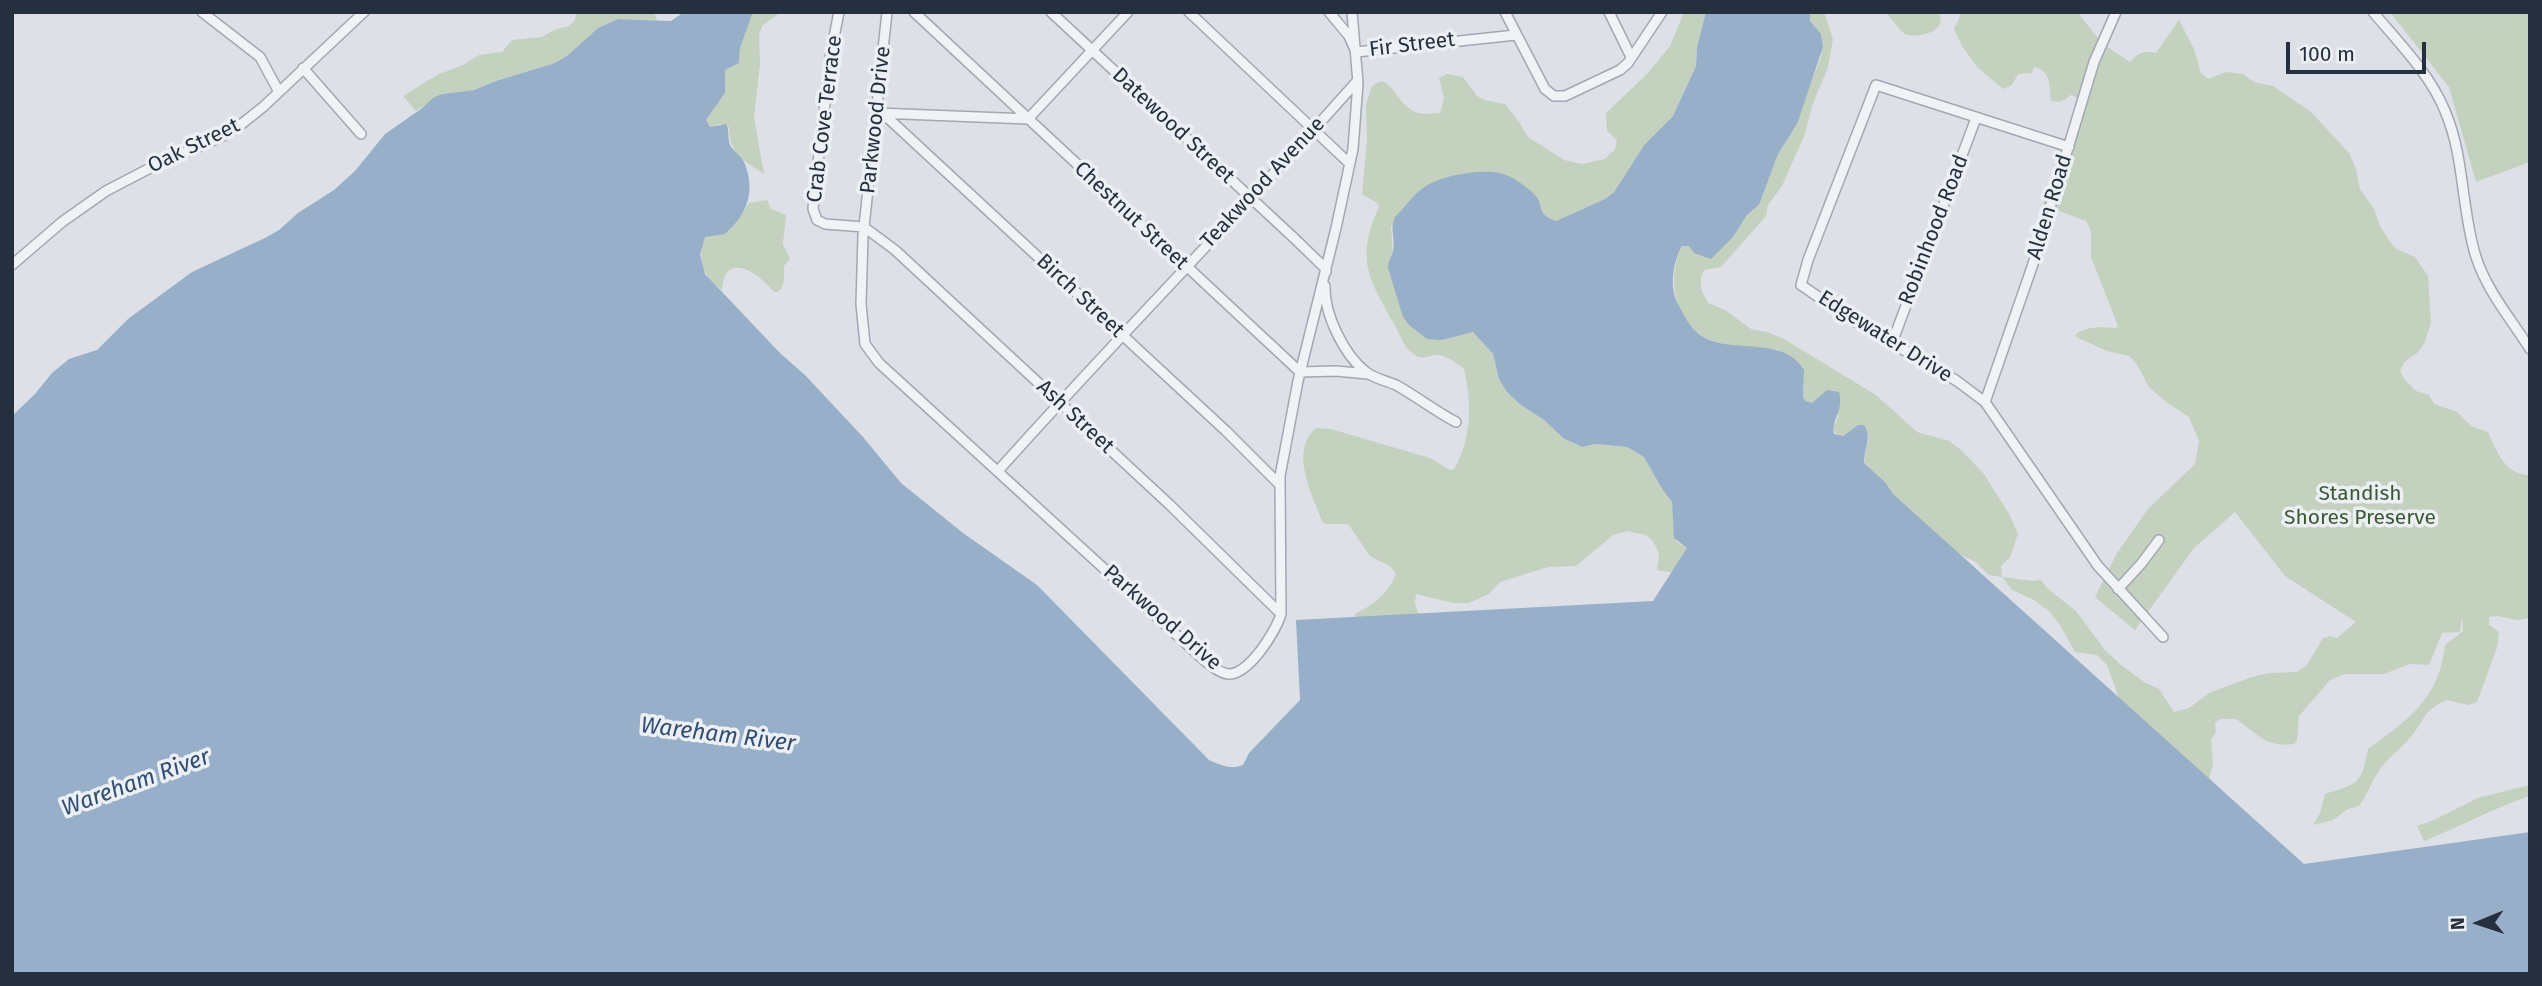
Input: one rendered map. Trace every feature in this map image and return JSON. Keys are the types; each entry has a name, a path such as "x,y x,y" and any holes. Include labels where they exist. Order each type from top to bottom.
{"street":[{"path":"202,12 260,57 279,92"},
{"name":"Oak Street","path":"12,265 55,227 97,197 152,167 231,132 256,113 364,12"},
{"name":"Crab Cove Terrace","path":"839,12 831,52 813,209 816,218 822,223 864,227"},
{"name":"Parkwood Drive","path":"887,12 864,227 861,303 866,348 879,363 1204,660 1220,671 1235,673 1251,662 1273,634 1281,614 1279,484 1300,372 1350,164 1356,124 1358,80 1352,12"},
{"name":"Chestnut Street","path":"914,12 1300,372"},
{"name":"Datewood Street","path":"1051,12 1326,269"},
{"path":"876,113 1028,119 1128,12"},
{"path":"1189,12 1350,164"},
{"name":"Fir Street","path":"1329,12 1349,36 1356,52 1516,35"},
{"path":"1505,12 1545,89 1552,95 1565,96 1585,89 1620,70 1662,12"},
{"path":"1609,12 1631,57"},
{"name":"Alden Road","path":"1985,402 1994,383 2033,264 2094,62 2116,12"},
{"path":"2373,12 2431,84 2445,111 2456,144 2476,256 2488,286 2530,349"},
{"path":"303,68 360,134"},
{"name":"Teakwood Avenue","path":"998,471 1358,80"},
{"name":"Edgewater Drive","path":"1976,118 1876,85 1808,260 1801,285 1849,318 1956,381 1985,402 2090,555 2163,637"},
{"name":"Birch Street","path":"876,113 889,119 1226,431 1279,484"},
{"path":"1976,118 2069,147"},
{"name":"Robinhood Road","path":"1892,343 1976,118"},
{"name":"Ash Street","path":"864,227 895,250 1061,403 1281,614"},
{"path":"1326,269 1325,293 1333,321 1349,352 1368,374"},
{"path":"1300,372 1368,374 1398,386 1456,422"},
{"path":"2118,589 2159,540"}],"green space":[{"path":"576,12 654,12 657,20 618,19 598,28 567,57 555,63 474,90 442,94 416,111 403,96 437,75 463,65 479,55 502,52 512,40 542,37 569,26 575,20"},
{"path":"753,12 781,12 763,25 759,34 760,64 754,117 764,174 735,150 729,127 720,124 710,127 706,124 725,93 725,70 739,63 740,48"},
{"path":"1684,12 1706,12 1697,47 1696,66 1673,116 1645,144 1614,192 1605,199 1556,221 1543,213 1538,199 1501,173 1473,173 1444,178 1420,190 1391,227 1393,252 1390,276 1395,283 1403,317 1473,332 1493,354 1499,379 1521,405 1544,420 1563,438 1582,447 1595,444 1627,447 1644,457 1672,502 1677,542 1687,548 1674,573 1657,570 1659,553 1652,540 1646,535 1627,531 1613,535 1576,566 1548,567 1500,582 1489,594 1469,603 1453,603 1416,594 1415,603 1419,616 1355,632 1355,614 1379,598 1396,574 1391,567 1370,556 1348,524 1325,524 1322,521 1305,473 1304,449 1308,438 1316,428 1331,429 1430,458 1450,470 1454,469 1460,457 1469,420 1464,369 1443,356 1420,357 1407,348 1378,294 1368,268 1368,241 1379,207 1362,194 1367,140 1366,105 1372,86 1385,82 1410,109 1423,114 1440,113 1444,98 1439,78 1447,74 1463,77 1477,96 1505,104 1528,137 1564,160 1582,164 1605,159 1615,149 1617,140 1607,131 1606,113 1647,74 1670,46"},
{"path":"1810,12 1824,12 1833,39 1828,67 1812,106 1805,134 1782,186 1768,205 1766,216 1721,267 1704,270 1701,289 1708,303 1725,310 1751,329 1784,339 1876,395 1917,432 1949,441 1961,450 1984,474 2018,534 2010,557 2001,566 2002,577 1988,575 1976,562 1943,546 1895,498 1885,482 1864,463 1868,439 1858,425 1843,436 1836,436 1833,428 1839,415 1804,401 1804,384 1777,349 1732,346 1706,338 1695,331 1680,310 1674,284 1677,258 1682,246 1690,246 1693,249 1733,237 1747,215 1759,205 1778,154 1797,124 1823,47 1821,34 1810,21"},
{"path":"1884,12 1940,12 1940,23 1938,28 1929,33 1908,35"},
{"name":"Standish Shores Preserve","path":"1962,12 2077,12 2103,44 2130,62 2141,53 2156,53 2179,20 2194,49 2201,73 2208,79 2226,72 2243,74 2254,82 2273,86 2311,112 2349,153 2360,189 2374,209 2390,242 2396,249 2415,257 2428,276 2431,323 2424,344 2404,362 2400,371 2416,391 2429,395 2434,404 2457,412 2471,426 2488,432 2508,467 2521,474 2530,475 2530,618 2517,620 2489,617 2489,625 2499,632 2497,648 2477,702 2468,705 2447,700 2432,708 2409,739 2382,767 2359,806 2348,809 2333,820 2313,825 2320,813 2325,794 2356,781 2363,770 2368,749 2396,728 2429,694 2442,664 2445,645 2463,631 2462,616 2460,632 2442,633 2429,665 2410,664 2384,674 2345,674 2330,680 2299,716 2297,741 2294,744 2268,742 2236,719 2220,719 2215,723 2216,732 2211,740 2213,764 2208,783 2126,718 2107,665 2097,655 2075,652 2049,611 2034,600 2012,590 2002,577 2041,580 2076,611 2105,650 2121,665 2159,689 2174,712 2189,708 2209,693 2252,677 2297,672 2307,665 2323,638 2337,638 2356,622 2285,576 2235,512 2194,548 2135,630 2095,597 2117,553 2148,509 2195,464 2199,441 2189,417 2149,387 2129,356 2107,351 2076,337 2076,334 2085,330 2118,326 2091,257 2091,231 2086,221 2043,205 2058,156 2070,160 2087,104 2079,94 2078,98 2071,95 2061,102 2051,101 2047,76 2034,67 2032,73 2018,74 2012,85 2003,89 1977,67 1954,29"},
{"path":"2390,12 2530,12 2530,162 2476,182 2449,87"},
{"path":"767,200 771,209 786,215 783,244 790,259 784,266 782,286 778,292 774,292 752,272 738,268 731,269 726,274 722,290 710,279 701,260 705,237 730,230 749,203"},
{"path":"2530,785 2530,796 2424,841 2417,826 2478,798"}],"water":[{"name":"Wareham River","path":"684,12 753,12 740,48 739,63 725,70 725,93 706,120 710,127 726,124 730,145 743,160 748,172 748,201 739,218 725,234 705,237 700,255 705,274 780,353 805,375 863,437 901,483 963,533 1037,585 1209,760 1234,767 1243,765 1249,753 1300,700 1296,620 1653,601 1687,548 1674,538 1672,502 1644,457 1627,447 1595,444 1582,447 1563,438 1507,392 1499,379 1493,354 1473,332 1442,340 1427,339 1409,325 1403,317 1388,268 1394,247 1393,221 1426,186 1452,176 1473,172 1500,173 1513,178 1537,197 1545,215 1556,221 1605,199 1614,192 1645,144 1673,116 1696,66 1697,47 1706,12 1810,12 1810,21 1821,34 1823,47 1797,124 1778,154 1759,205 1747,215 1733,237 1711,259 1694,253 1689,246 1682,246 1679,252 1673,275 1675,297 1690,325 1700,335 1713,341 1770,349 1795,359 1804,370 1805,401 1812,403 1827,390 1839,392 1840,405 1834,434 1843,436 1858,425 1864,425 1868,439 1864,463 1885,482 1893,494 2304,864 2530,832 2530,974 12,974 12,416 52,373 69,359 97,350 128,319 192,272 279,230 298,213 334,190 355,171 385,134 433,98 442,94 474,90 555,63 567,56 598,28 618,19 671,21"}]}
